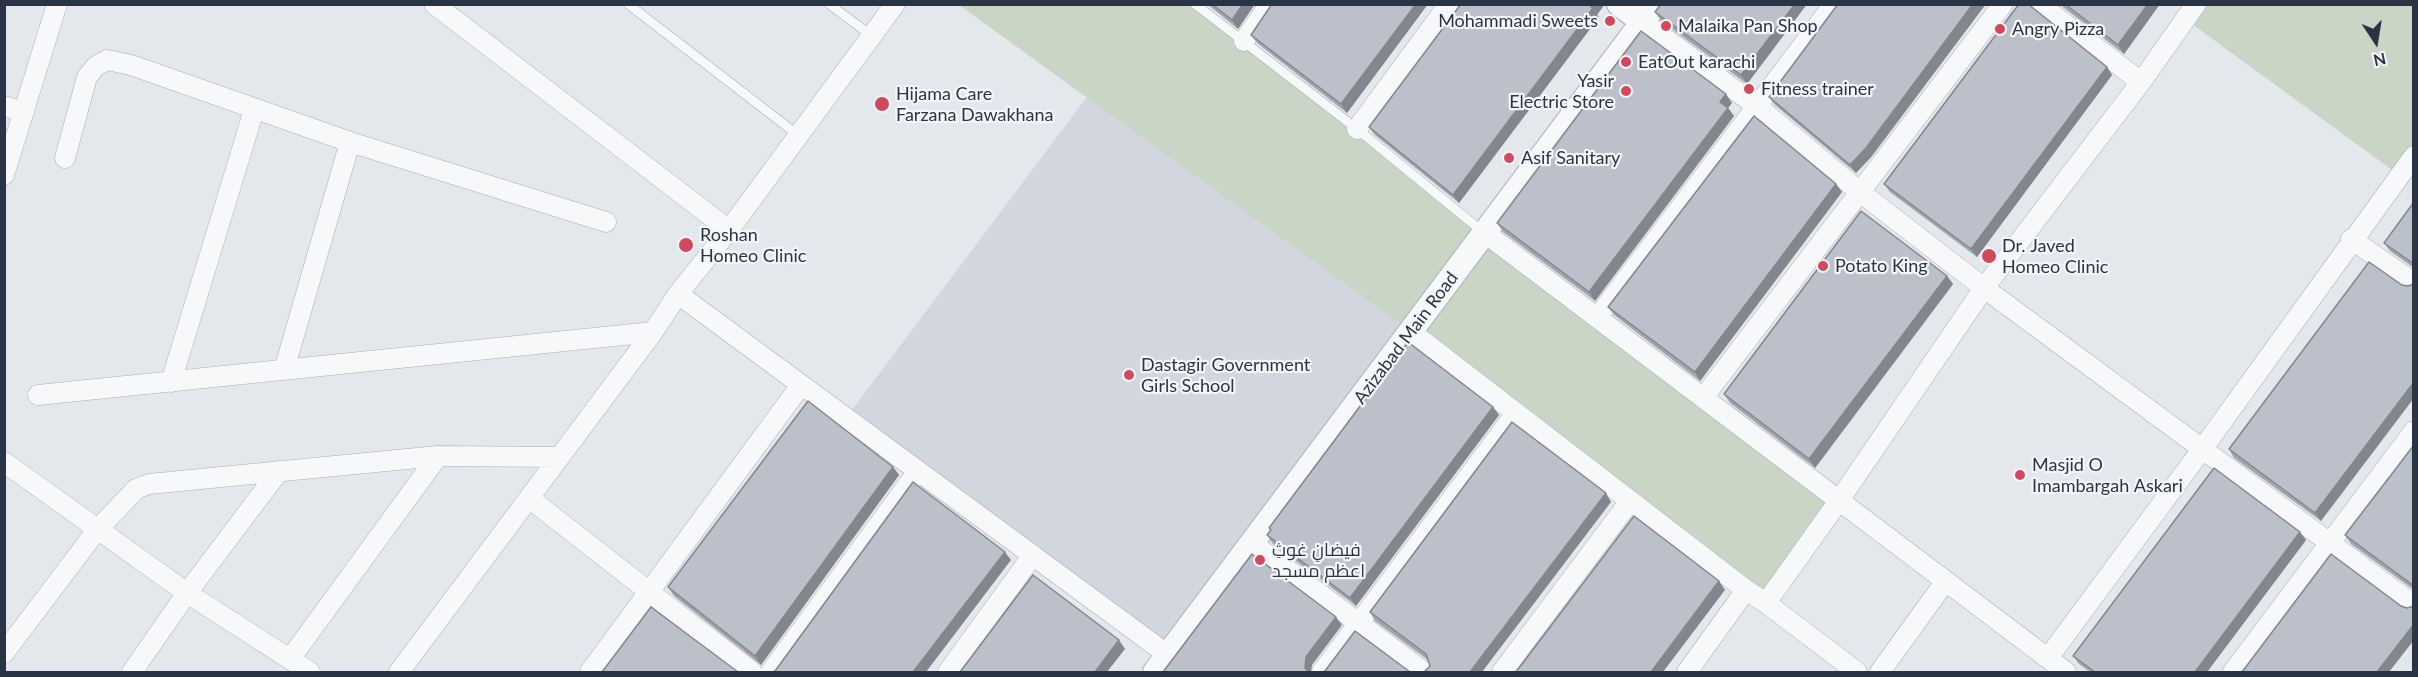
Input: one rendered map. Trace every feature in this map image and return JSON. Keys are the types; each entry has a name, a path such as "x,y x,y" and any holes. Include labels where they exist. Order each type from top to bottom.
{"street":[{"path":"4,175 57,4"},
{"path":"399,672 895,4"},
{"path":"1244,41 1270,4"},
{"path":"1356,129 1449,4"},
{"path":"1619,4 1650,13 1860,192 1984,288 2414,605"},
{"path":"1598,318 1834,4"},
{"path":"1703,398 2003,4"},
{"path":"2039,4 2141,82"},
{"path":"1766,603 1984,288 2141,82 2196,4"},
{"path":"437,5 729,230"},
{"name":"Azizabad Main Road","path":"1162,664 1650,13"},
{"path":"65,158 87,77 96,66 107,60 131,65 350,142 606,222"},
{"path":"4,106 24,112"},
{"path":"171,382 254,110"},
{"path":"284,370 350,142"},
{"path":"1485,233 2058,668 2203,448 2414,156"},
{"path":"2352,239 2414,283"},
{"path":"678,294 1033,555 1162,664"},
{"path":"38,395 653,332"},
{"path":"1411,332 1746,590 1857,672"},
{"path":"590,672 650,594 801,385"},
{"path":"1322,672 1516,413"},
{"path":"2233,672 2414,430"},
{"path":"4,653 97,530 130,494 149,484 438,456 558,457"},
{"path":"290,659 438,456"},
{"path":"5,463 187,593 310,672"},
{"path":"132,672 187,593 279,471"},
{"path":"771,672 918,471"},
{"path":"529,498 752,672"},
{"path":"1502,672 1630,501"},
{"path":"1252,543 1424,672"},
{"path":"948,672 1033,555"},
{"path":"1880,672 1945,582"},
{"path":"1687,672 1746,590"}],"lane":[{"path":"628,4 798,135"},
{"path":"829,4 872,36"},
{"path":"1195,4 1485,233"}],"shaded area":[{"name":"Dastagir Government Girls School","path":"1087,97 1411,332 1168,655 846,418"}],"green space":[{"path":"959,5 1195,5 1838,502 1766,603 1411,332"},
{"path":"2196,5 2413,5 2413,156 2399,175 2185,19"}],"building":[{"path":"1212,4 1243,4 1232,20"},
{"path":"1272,4 1416,4 1341,104 1251,35"},
{"path":"1461,4 1593,4 1591,7 1593,8 1453,195 1369,127"},
{"path":"1661,4 1795,4 1741,75 1655,12"},
{"path":"1838,4 1973,4 1866,148 1850,165 1769,97"},
{"path":"2019,4 2028,4 2107,67 1971,249 1884,184"},
{"path":"2065,4 2148,4 2118,45"},
{"path":"1641,31 1726,94 1720,102 1728,108 1589,292 1497,223"},
{"path":"1754,116 1836,184 1695,372 1608,307"},
{"path":"2414,202 2414,264 2384,243"},
{"path":"1861,211 1947,276 1809,459 1724,394"},
{"path":"2369,262 2402,285 2414,284 2414,382 2315,513 2229,449"},
{"path":"1408,342 1493,407 1350,598 1267,535 1271,530 1269,528"},
{"path":"808,401 893,467 755,656 668,587"},
{"path":"1512,422 1606,493 1470,672 1424,672 1430,666 1426,654 1370,612"},
{"path":"2414,445 2414,586 2345,535"},
{"path":"2214,468 2300,532 2195,672 2095,672 2073,656"},
{"path":"913,482 1005,552 913,672 772,672 775,671"},
{"path":"1634,516 1719,581 1651,672 1516,672"},
{"path":"1252,554 1336,617 1306,657 1305,668 1309,672 1163,672"},
{"path":"2331,554 2401,606 2407,608 2414,606 2414,624 2377,672 2242,672"},
{"path":"1033,575 1119,640 1095,672 960,672"},
{"path":"651,607 738,672 602,672"},
{"path":"1355,631 1410,672 1322,672"}],"place":[{"name":"Mohammadi Sweets","path":"1610,21"},
{"name":"Malaika Pan Shop","path":"1666,26"},
{"name":"Angry Pizza","path":"2000,29"},
{"name":"EatOut karachi","path":"1626,62"},
{"name":"Fitness trainer","path":"1749,89"},
{"name":"Yasir Electric Store","path":"1626,91"},
{"name":"Hijama Care Farzana Dawakhana","path":"882,104"},
{"name":"Asif Sanitary","path":"1509,158"},
{"name":"Roshan Homeo Clinic","path":"686,245"},
{"name":"Dr. Javed Homeo Clinic","path":"1989,256"},
{"name":"Potato King","path":"1823,266"},
{"name":"Dastagir Government Girls School","path":"1129,375"},
{"name":"Masjid O Imambargah Askari","path":"2020,475"},
{"name":"فیضانِ غوثِ اعظم مسجد","path":"1260,560"}]}
